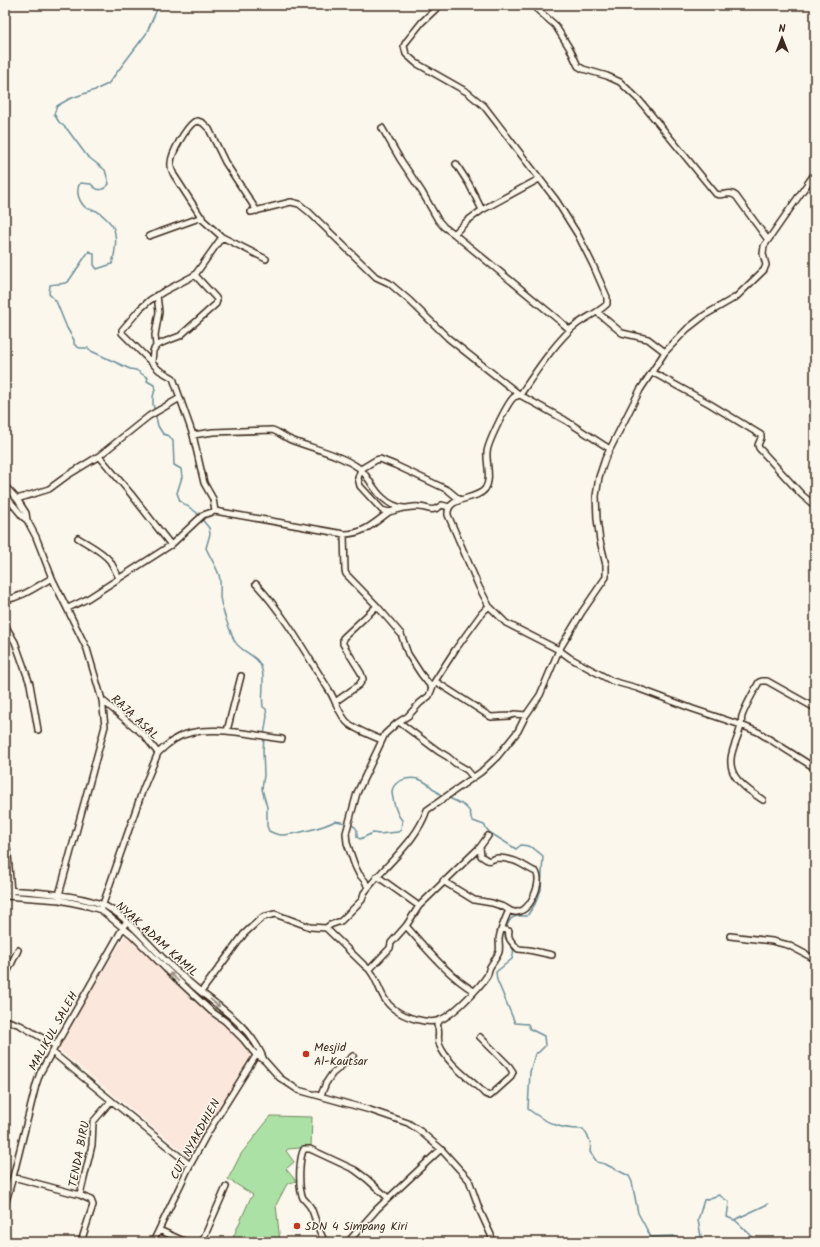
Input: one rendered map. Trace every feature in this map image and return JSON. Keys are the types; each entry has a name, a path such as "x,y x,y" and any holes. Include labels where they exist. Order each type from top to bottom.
{"street":[{"path":"440,5 422,22 406,42 404,46 406,54 416,63 467,92 484,106 556,200 578,235 607,297 607,304 570,330 547,356 520,395 514,398 506,409 488,446 488,479 486,487 479,494 455,502 450,507 448,512 489,606 506,623 559,650 570,658 612,681 637,688 741,725 762,734 815,768"},
{"path":"532,5 555,25 570,48 578,66 583,70 607,76 620,82 640,101 716,194 721,195 729,192 736,196 768,240"},
{"path":"266,259 222,237 202,217 174,175 170,162 173,153 187,129 194,122 198,121 203,123 209,129 225,162 254,211 291,202 299,204 376,277 389,283 448,338 520,395 565,420 610,448"},
{"path":"382,128 438,220 444,227 570,330"},
{"path":"456,164 469,184 482,210"},
{"path":"201,992 244,934 263,917 274,914 310,927 326,928 346,917 362,900 364,893 377,876 413,837 424,820 427,810 449,796 488,766 518,731 526,715 540,695 559,650 582,612 606,577 606,565 596,518 596,496 599,477 610,448 640,390 665,352 687,329 705,315 736,297 764,270 766,265 763,254 764,246 815,173"},
{"path":"454,234 467,221 482,210 539,179"},
{"path":"149,236 202,217"},
{"path":"215,511 215,504 204,483 193,435 173,378 159,370 122,332 140,309 157,295 195,275 222,237"},
{"path":"152,362 153,351 156,346 180,336 216,304 216,298 195,275"},
{"path":"156,346 155,335 159,312 157,295"},
{"path":"597,312 622,333 648,340 665,352"},
{"path":"652,372 710,404 760,435 761,438 758,445 759,448 802,495 815,506"},
{"path":"17,500 49,488 99,456 160,408 180,398"},
{"path":"193,435 213,432 277,431 290,439 349,462 361,470 384,500 394,506 404,508"},
{"path":"99,456 171,545"},
{"path":"390,512 382,510 360,486 358,478 361,470 380,459 448,490 460,500"},
{"name":"RAJA ASAL","path":"5,486 26,513 27,520 36,537 52,578 87,649 102,700 144,735 158,753 143,790 118,866 102,907"},
{"name":"RAJA ASAL","path":"5,494 27,520"},
{"path":"68,608 87,599 171,545 207,513 215,511 351,534 365,530 390,512 404,508 419,507 429,510 437,509 442,505 450,507"},
{"path":"344,534 346,573 401,634 408,654 420,674 432,688"},
{"path":"78,538 106,557 119,578"},
{"path":"5,600 15,598 26,593 52,578"},
{"path":"256,584 280,613 336,702 348,724 382,740"},
{"path":"336,702 359,685 363,679 361,673 343,644 343,638 377,606"},
{"path":"368,888 359,874 349,851 346,833 357,793 382,740 390,730 408,716 429,696 435,681 455,650 482,613 489,606"},
{"path":"5,625 15,642 30,684 38,730"},
{"path":"227,731 241,676"},
{"path":"435,681 491,717 509,716 514,714 526,715"},
{"path":"763,800 742,785 735,777 732,770 731,760 732,750 741,725 742,717 759,682 767,681 815,708"},
{"path":"59,895 105,726 102,700"},
{"path":"399,722 438,751 467,770 473,777"},
{"path":"158,753 175,739 189,733 227,731 282,739"},
{"path":"370,969 390,948 391,943 406,926 419,906 480,847 488,836"},
{"path":"5,838 8,854 8,893 60,900 75,900"},
{"path":"443,882 474,900 504,906 514,913 530,905 535,893 538,878 536,872 512,860 499,858 491,861 487,860 481,856 480,847"},
{"path":"377,876 419,906"},
{"name":"NYAK ADAM KAMIL","path":"8,893 59,895 75,900 89,900 114,912 201,992 231,1015 261,1050 264,1060"},
{"path":"102,907 132,934 166,969 243,1039 256,1055 264,1060 280,1078 298,1090 321,1095 408,1123 441,1149 470,1180 480,1211 491,1235 492,1242"},
{"path":"326,928 370,969 379,986 382,997 394,1009 424,1021 440,1020 450,1014 474,991 488,974 489,969 500,951 499,939 509,910"},
{"name":"MALIKUL SALEH","path":"5,1205 14,1177 40,1073 126,922"},
{"path":"406,926 436,959 465,986 474,991"},
{"path":"502,929 509,930 508,935 518,949 552,955"},
{"path":"730,936 772,940 788,945 815,958"},
{"path":"5,977 18,950"},
{"path":"5,1020 20,1025 56,1046"},
{"path":"440,1020 438,1025 440,1047 451,1062 485,1094 490,1096 510,1078 513,1072 509,1066 480,1037"},
{"name":"CUT NYAKDHIEN","path":"153,1242 190,1165 207,1134 256,1055 261,1050"},
{"path":"52,1052 190,1165"},
{"path":"321,1095 332,1074 353,1056"},
{"name":"TENDA BIRU","path":"14,1177 80,1196 92,1145 93,1122 112,1101"},
{"path":"324,1242 319,1232 312,1208 301,1192 301,1155 304,1149 310,1149 355,1170 368,1179 388,1198"},
{"path":"348,1242 356,1231 388,1198 441,1149"},
{"path":"202,1242 226,1187"},
{"path":"80,1196 91,1200 93,1205 81,1242"},
{"path":"159,1230 186,1242"}],"shaded area":[{"path":"130,928 257,1049 191,1158 58,1049"}],"green space":[{"path":"271,1116 312,1117 311,1147 288,1149 286,1151 294,1162 286,1169 296,1181 287,1184 276,1205 280,1242 231,1242 253,1195 228,1179 241,1154"}],"waterway":[{"path":"159,5 146,34 108,84 69,99 57,106 54,114 59,122 67,129 87,156 105,170 109,184 106,187 100,190 91,184 80,183 78,193 81,203 86,208 95,210 112,226 115,231 116,246 112,264 97,269 94,265 94,254 89,251 68,282 50,285 49,294 56,301 67,328 74,340 74,344 77,347 88,348 91,351 130,369 136,370 148,378 147,381 154,385 155,389 153,404 158,426 163,434 169,436 173,441 174,465 181,469 182,477 177,493 180,501 196,512 209,528 210,534 206,548 219,575 220,597 228,625 234,640 240,648 257,660 262,670 262,698 263,707 266,709 267,716 264,735"},
{"path":"264,738 264,775 262,789 267,807 267,826 269,831 276,834 286,835 301,832 324,826 335,821 347,823 353,826 357,830 357,837 360,839 373,833 379,834 398,832 401,830 402,820 397,812 392,791 393,787 398,782 410,778 422,780 443,796"},
{"path":"447,797 466,808 469,811 473,821 484,825 489,832 516,849 521,845 528,846 543,856 541,890 535,904 527,916 516,916 508,923 505,936 513,949 513,955 512,959 496,972 497,980 515,1023 528,1024 530,1029 544,1036 545,1046 535,1054 530,1072 528,1109 541,1118 560,1127 583,1129 590,1140 590,1152 597,1162 605,1164 629,1176 632,1182 638,1213 651,1237 674,1236 678,1242"},
{"path":"702,1242 698,1220 704,1200 719,1195 729,1202 727,1217 734,1220 768,1204"},
{"path":"735,1220 758,1242"}],"place":[{"name":"Mesjid Al-Kautsar","path":"306,1054"},
{"name":"SDN 4 Simpang Kiri","path":"297,1226"}]}
